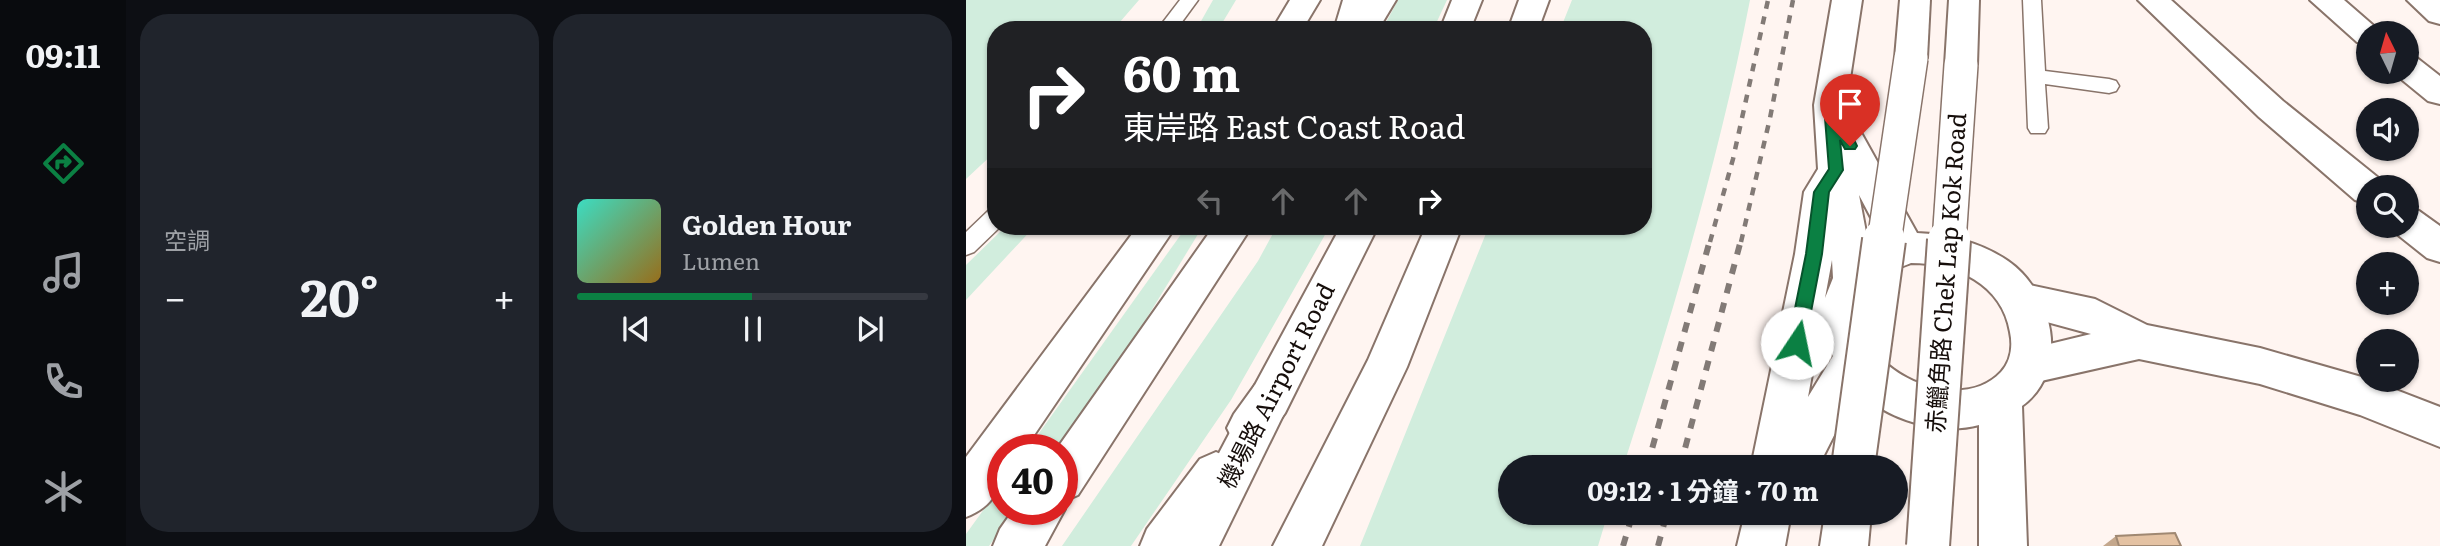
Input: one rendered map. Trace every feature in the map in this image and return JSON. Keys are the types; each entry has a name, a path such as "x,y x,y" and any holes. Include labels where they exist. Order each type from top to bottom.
{"main road":[{"path":"1292,21 1305,0"},
{"path":"1352,21 1358,0"},
{"path":"1368,21 1381,0"},
{"path":"1459,21 1467,0"},
{"path":"1526,21 1534,0"},
{"path":"1847,0 1830,105 1836,170 1849,230 1852,278"},
{"path":"1855,455 1880,258 1911,58 1915,0"},
{"name":"赤鱲角路 Chek Lap Kok Road","path":"1928,546 1964,0"},
{"path":"2153,0 2271,109 2356,180"},
{"path":"2325,0 2356,25"},
{"path":"2422,0 2440,13"},
{"path":"2419,76 2440,93"},
{"path":"1830,105 1860,166 1908,248"},
{"path":"1775,455 1814,254 1822,192 1836,170"},
{"path":"2419,231 2440,247"},
{"path":"966,495 1152,235"},
{"path":"1078,456 1228,235"},
{"name":"機場路 Airport Road","path":"1194,546 1355,235"},
{"path":"1297,546 1386,367 1440,235"},
{"path":"2003,546 2014,382 2033,351 2033,335 2020,299 1999,276 1972,259 1942,249 1908,248 1886,253 1871,261 1852,278 1842,300 1840,317 1843,334 1854,360 1875,382 1903,400 1935,408 1969,408 2014,382 2139,341"},
{"path":"2020,299 2095,316 2139,341 2260,366 2365,397 2440,427"},
{"path":"1801,455 1836,386 1854,360"},
{"path":"1164,546 1270,399"},
{"path":"1017,546 1031,525"},
{"path":"1844,546 1847,525"}],"lane":[{"path":"1173,21 1189,0"},
{"path":"2035,1 2038,128"},
{"path":"2036,76 2109,86"},
{"path":"966,246 987,226"}],"green space":[{"path":"966,0 1139,0 1121,21 987,21 987,159 966,179"},
{"path":"1213,0 1236,0 1223,21 1201,21"},
{"path":"1398,0 1447,0 1437,21 1387,21"},
{"path":"1572,0 1750,0 1694,235 1627,455 1498,455 1498,525 1604,525 1598,546 1360,546 1485,235 1652,235 1652,21 1564,21"},
{"path":"997,235 1027,235 966,300 966,265"},
{"path":"1181,235 1198,235 1112,375 1070,434 1038,434"},
{"path":"1272,235 1325,235 1231,400 1131,546 1062,546 1258,261"},
{"path":"987,505 987,525 1004,525 989,546 966,546 966,534"}],"building":[{"path":"2175,533 2181,546 2119,546 2116,536"}],"railway":[{"path":"1710,242 1733,159 1768,0"},
{"path":"1741,242 1770,118 1793,0"},
{"path":"1650,455 1710,240"},
{"path":"1683,455 1741,240"},
{"path":"1623,546 1629,525"},
{"path":"1658,546 1664,525"}],"route":[{"path":"1797,343 1814,254 1822,192 1836,170 1830,105 1850,146"}]}
